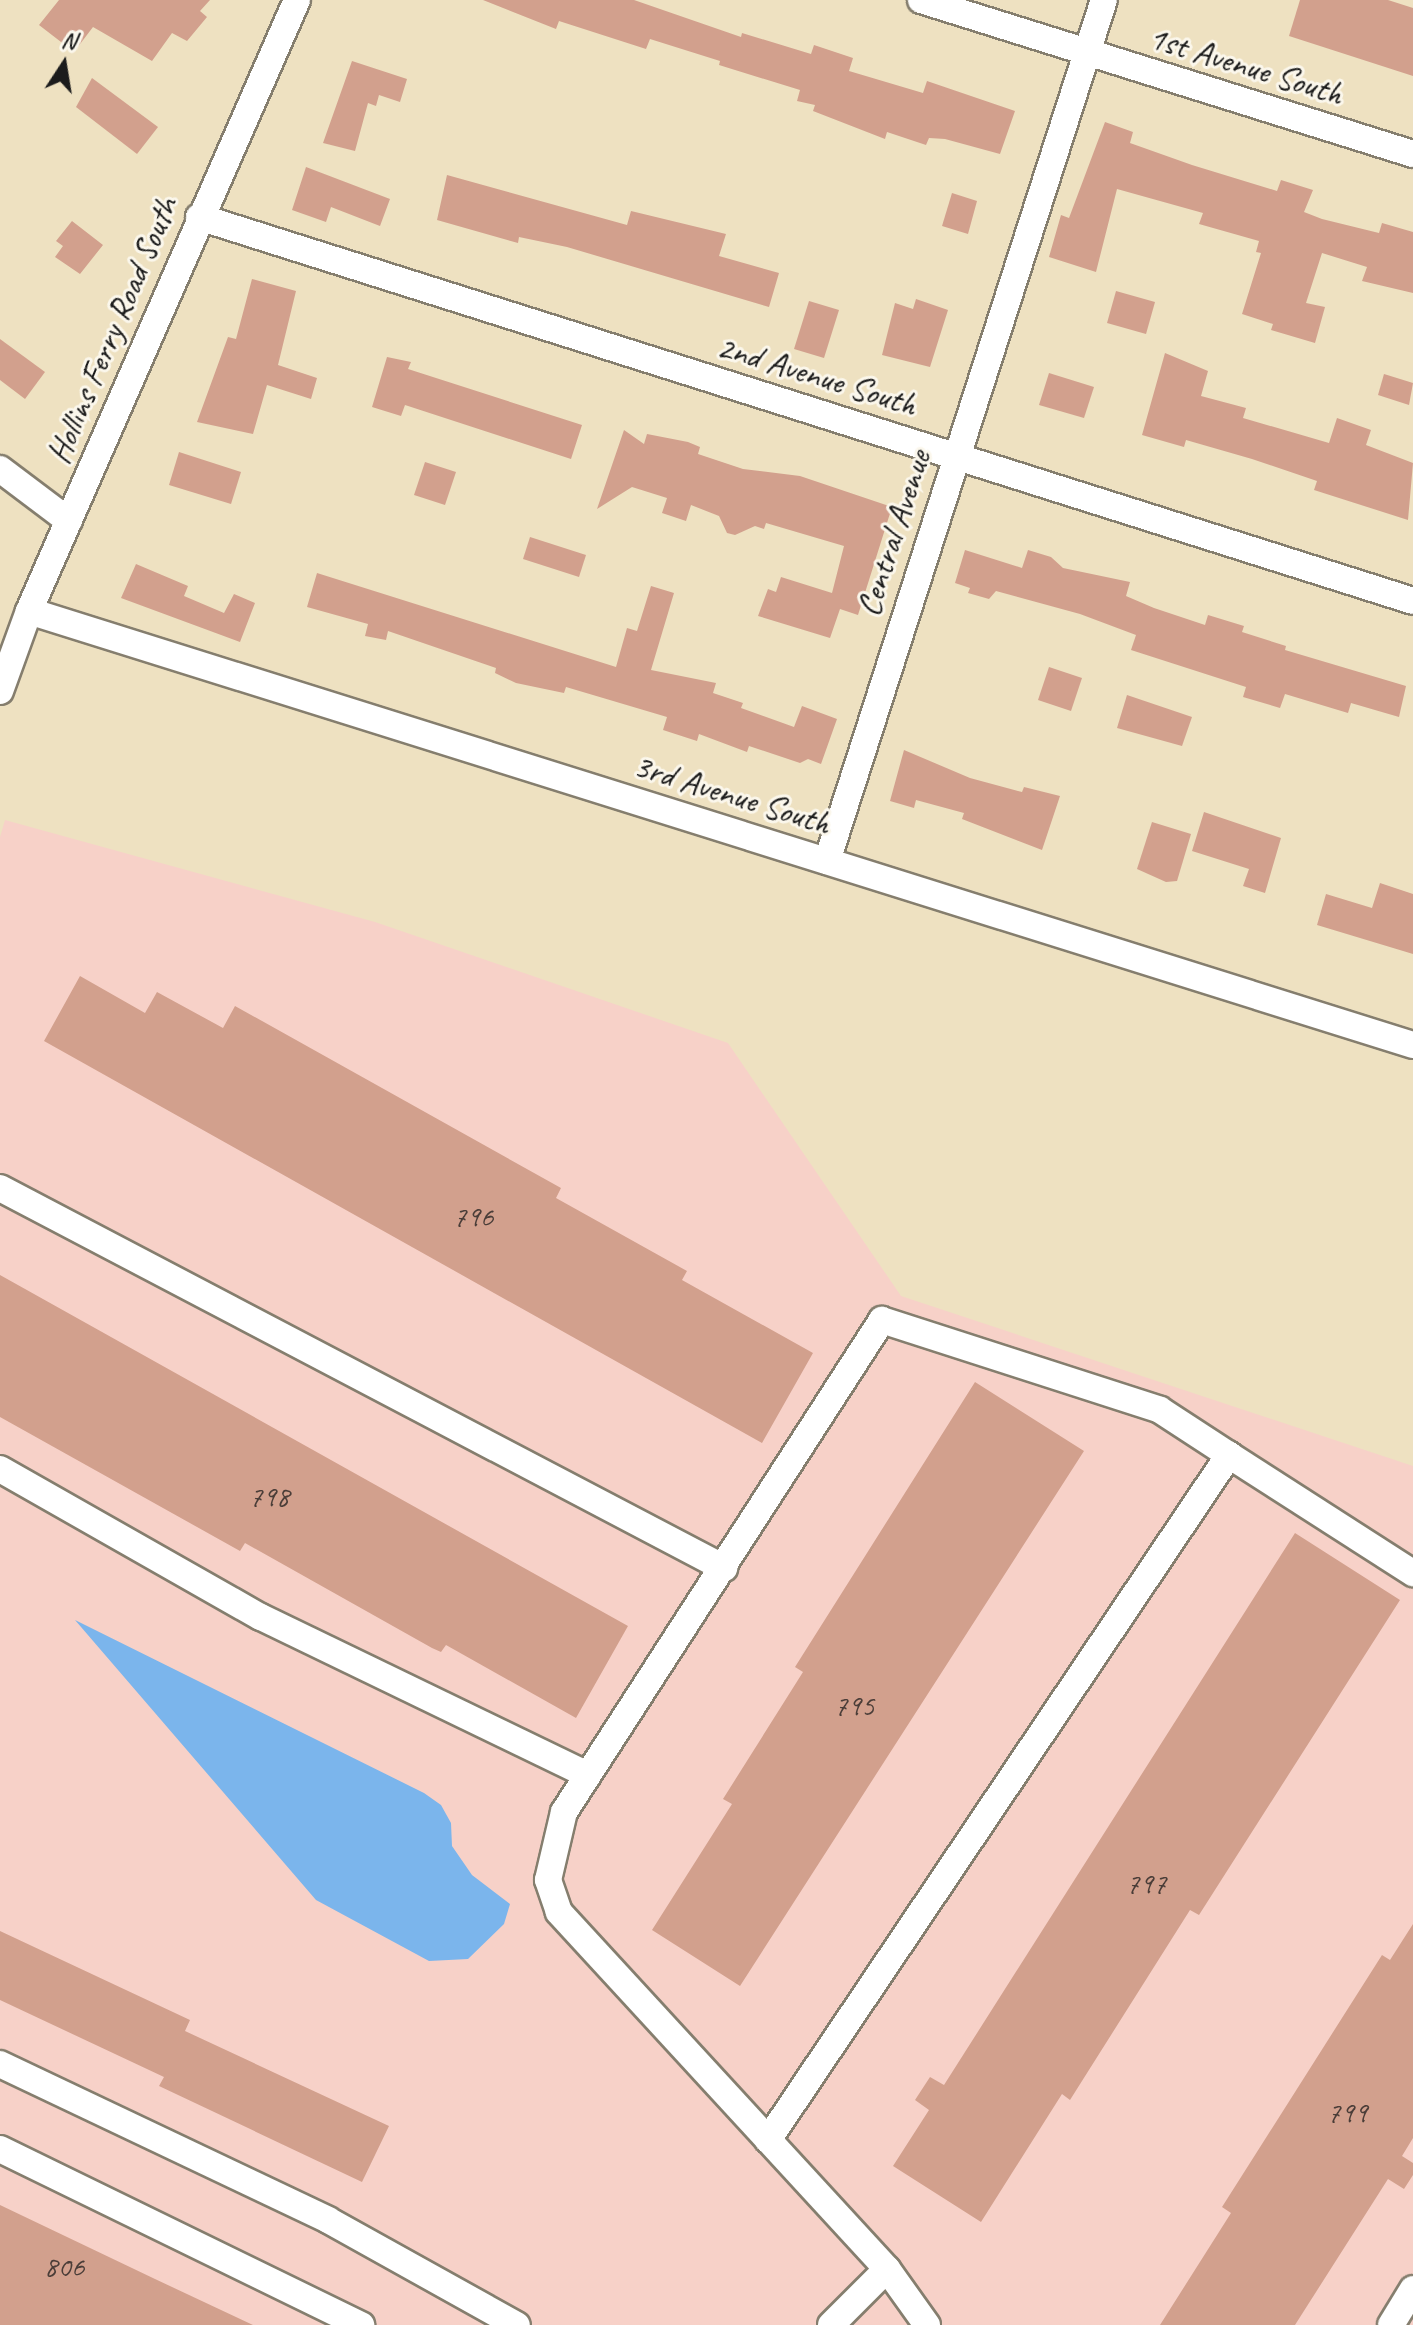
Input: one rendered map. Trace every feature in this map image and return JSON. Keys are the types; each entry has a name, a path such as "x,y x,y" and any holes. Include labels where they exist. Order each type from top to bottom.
{"street":[{"name":"1st Avenue South","path":"921,0 1085,55 1413,154"},
{"name":"Central Avenue","path":"827,861 1104,0"},
{"name":"Hollins Ferry Road South","path":"0,691 29,611 294,1"},
{"name":"2nd Avenue South","path":"199,217 1413,601"},
{"path":"0,469 69,521"},
{"name":"3rd Avenue South","path":"29,611 1413,1045"},
{"path":"0,1188 724,1568"},
{"path":"927,2325 887,2269 559,1912 548,1880 553,1848 564,1812 882,1320 1160,1410 1413,1573"},
{"path":"768,2140 1229,1455"},
{"path":"0,1469 261,1617 588,1775"},
{"path":"0,2064 328,2220 517,2325"},
{"path":"0,2149 361,2325"},
{"path":"831,2325 887,2269"},
{"path":"1391,2325 1413,2289"}],"shaded area":[{"path":"5,820 375,922 728,1043 901,1296 1413,1466 1413,2325 0,2325 0,837"}],"water":[{"path":"75,1620 424,1793 441,1805 451,1823 452,1846 472,1875 510,1904 504,1924 468,1959 429,1961 316,1900"}],"building":[{"path":"59,0 210,0 200,11 207,17 187,41 172,33 152,61 93,27 74,52 39,25"},
{"path":"483,0 634,0 741,37 742,33 811,54 814,45 853,58 849,71 923,93 927,81 1015,111 1000,154 945,139 929,138 926,145 887,132 885,139 813,111 815,105 797,101 800,90 719,65 720,61 650,39 646,49 559,21 556,29"},
{"path":"1300,0 1388,0 1413,8 1413,76 1289,36"},
{"path":"352,61 407,79 400,102 379,95 376,106 368,103 355,151 323,143"},
{"path":"92,78 158,127 137,154 76,107"},
{"path":"1105,122 1133,132 1130,143 1192,165 1277,191 1281,180 1313,190 1304,212 1322,219 1379,233 1382,223 1413,232 1413,293 1362,281 1367,267 1322,253 1306,303 1325,307 1315,343 1271,330 1273,324 1242,314 1261,253 1256,252 1259,241 1199,224 1203,213 1117,189 1096,272 1049,257 1061,215 1069,218"},
{"path":"306,167 390,199 380,226 331,207 326,222 292,210"},
{"path":"447,175 627,225 631,211 726,234 719,256 779,273 769,307 567,247 519,237 518,243 437,220"},
{"path":"952,193 977,201 968,234 942,226"},
{"path":"72,221 103,245 80,274 55,257 63,246 56,241"},
{"path":"252,279 296,291 278,365 317,378 311,399 267,385 253,434 197,422 228,337 236,339"},
{"path":"1116,291 1155,302 1146,334 1107,323"},
{"path":"916,299 948,310 930,367 882,355 895,303 913,309"},
{"path":"809,301 839,310 824,358 794,349"},
{"path":"0,339 45,372 25,399 0,380"},
{"path":"1165,353 1208,371 1201,396 1246,408 1243,418 1329,443 1337,418 1371,430 1366,445 1413,463 1408,520 1314,490 1317,481 1252,459 1186,440 1184,447 1142,435"},
{"path":"387,357 411,362 408,369 582,425 571,459 405,405 401,416 372,407"},
{"path":"1049,373 1094,387 1084,418 1039,405"},
{"path":"1384,374 1413,383 1409,405 1378,395"},
{"path":"624,430 644,444 647,434 688,442 700,447 698,454 743,469 800,476 892,507 858,615 840,609 830,638 758,616 768,589 776,592 781,577 832,593 844,546 766,523 764,529 755,526 735,535 727,533 719,516 691,505 686,521 662,513 667,498 632,487 597,509"},
{"path":"179,452 241,472 231,504 169,485"},
{"path":"425,462 456,472 445,505 414,495"},
{"path":"530,537 586,555 579,577 523,559"},
{"path":"965,550 1022,568 1028,550 1051,557 1063,568 1130,582 1126,596 1154,608 1205,625 1208,615 1244,626 1242,632 1286,646 1285,650 1406,686 1399,717 1351,703 1348,713 1285,694 1280,708 1243,697 1246,687 1131,650 1136,635 1080,614 996,591 989,599 968,593 970,588 955,583"},
{"path":"136,564 188,586 184,596 224,613 234,594 255,603 240,642 121,598"},
{"path":"317,573 616,667 627,628 637,631 651,586 674,593 651,670 716,683 713,693 743,703 741,708 794,727 802,706 837,719 821,764 808,759 800,763 749,746 747,752 699,734 697,741 663,730 667,717 566,687 564,693 516,683 495,673 496,668 388,631 386,640 365,636 368,624 307,607"},
{"path":"1049,667 1082,678 1071,711 1038,700"},
{"path":"1127,695 1192,717 1182,746 1117,728"},
{"path":"904,750 970,778 1022,792 1024,787 1060,796 1042,850 962,819 964,813 916,800 914,808 890,801"},
{"path":"1204,812 1281,838 1265,893 1243,886 1249,869 1192,851"},
{"path":"1152,822 1191,834 1177,881 1166,882 1137,869"},
{"path":"1380,883 1413,894 1413,954 1317,925 1326,894 1372,908"},
{"path":"80,976 145,1013 157,992 223,1028 235,1006 561,1188 556,1198 687,1271 682,1280 813,1353 762,1443 44,1041"},
{"path":"0,1275 628,1626 576,1718 446,1645 441,1652 432,1648 245,1543 240,1551 0,1417"},
{"path":"975,1382 1084,1451 740,1986 652,1930 732,1804 723,1799 803,1672 795,1667"},
{"path":"1295,1533 1400,1600 1199,1915 1190,1910 1070,2100 1062,2094 981,2222 893,2166 929,2110 915,2100 930,2077 944,2085"},
{"path":"1413,1924 1413,2138 1402,2156 1413,2163 1413,2175 1404,2189 1388,2179 1295,2325 1160,2325 1231,2213 1222,2207 1382,1955 1390,1960"},
{"path":"0,1931 190,2020 185,2031 389,2126 362,2182 159,2086 164,2077 0,2000"},
{"path":"0,2205 155,2279 253,2325 0,2325"}]}
